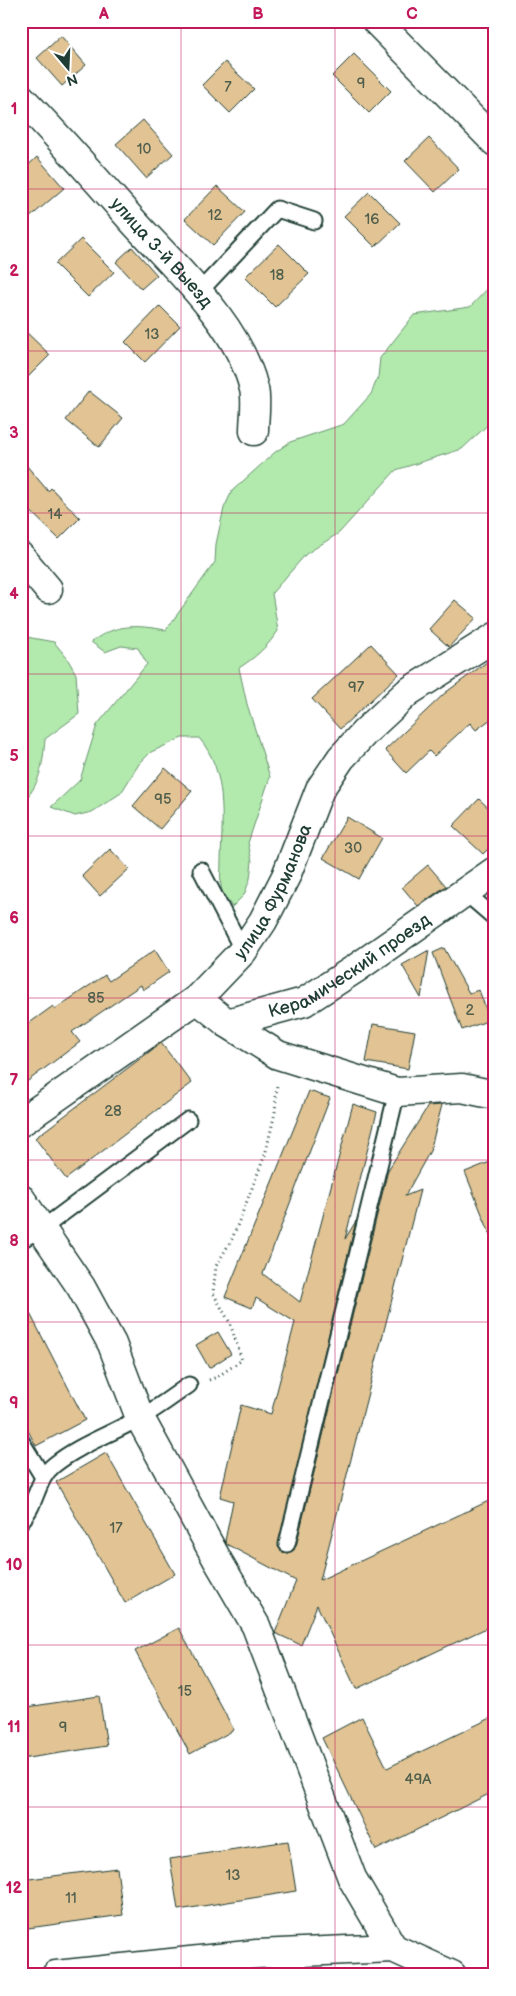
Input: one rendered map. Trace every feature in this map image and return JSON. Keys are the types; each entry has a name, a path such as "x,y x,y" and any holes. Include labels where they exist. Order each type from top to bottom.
{"street":[{"path":"376,21 495,142"},
{"name":"улица 3-й Выезд","path":"21,98 81,160 131,219 199,292 238,349 245,365 254,390 254,431"},
{"path":"21,557 48,589"},
{"name":"улица Фурманова","path":"21,1122 197,999 243,951 263,921 286,876 320,789 341,758 365,732 408,692 495,638"},
{"name":"Керамический проезд","path":"227,1023 304,1002 466,893 495,871"},
{"path":"197,999 227,1023 278,1055 397,1092 462,1088 495,1095"},
{"path":"21,1199 32,1234 81,1287 112,1344 140,1418 218,1561 256,1626 352,1878 393,1948"},
{"path":"56,1975 259,1964 393,1948 452,1975"}],"lane":[{"path":"199,292 277,209 314,221"},
{"path":"200,870 243,951"},
{"path":"466,893 495,918"},
{"path":"287,1544 397,1092"},
{"path":"32,1234 188,1120"},
{"path":"21,1521 27,1515 43,1477 53,1466 81,1447 140,1418 189,1386"},
{"path":"21,1441 43,1477"}],"path":[{"path":"189,1386 217,1377 242,1360 230,1323 213,1293 216,1266 232,1239 265,1155 275,1113 278,1055"}],"green space":[{"path":"495,281 495,418 462,449 396,470 339,533 306,554 272,593 278,631 261,651 239,668 247,704 270,777 248,843 252,861 250,879 244,895 232,907 222,890 220,877 222,812 219,780 208,751 199,738 182,738 151,752 139,764 121,793 92,812 75,816 51,807 80,780 97,725 147,664 138,648 121,646 105,652 91,642 109,631 127,627 166,630 215,562 216,544 224,508 232,491 274,453 290,442 344,424 371,394 378,377 380,358 414,315 470,307"},
{"path":"21,636 54,642 67,658 76,674 79,714 45,739 39,774 32,790 21,804"}],"building":[{"path":"61,36 86,65 62,86 37,58"},
{"path":"354,54 391,91 369,113 332,76"},
{"path":"225,62 254,89 230,113 202,85"},
{"path":"143,120 173,154 146,178 116,144"},
{"path":"429,138 459,169 435,192 405,161"},
{"path":"37,157 64,188 21,225 21,172"},
{"path":"217,186 245,212 213,245 185,219"},
{"path":"369,192 400,223 375,247 344,216"},
{"path":"81,239 114,272 88,297 55,264"},
{"path":"279,244 309,274 275,307 245,277"},
{"path":"132,247 157,275 141,289 116,262"},
{"path":"160,306 180,326 145,362 125,342"},
{"path":"21,327 50,355 21,384"},
{"path":"89,391 123,418 99,447 66,420"},
{"path":"21,459 48,491 51,488 80,518 59,539 21,502"},
{"path":"455,600 476,618 449,647 429,629"},
{"path":"371,644 399,674 340,729 312,699"},
{"path":"495,656 495,716 476,730 470,723 434,756 429,751 406,773 385,750 445,693"},
{"path":"165,768 192,791 160,829 133,806"},
{"path":"479,799 495,814 495,842 483,854 453,826"},
{"path":"347,817 382,838 359,879 323,858"},
{"path":"110,849 129,869 100,896 82,876"},
{"path":"428,865 446,886 418,906 402,887"},
{"path":"444,948 469,993 479,990 490,1020 462,1030 433,953"},
{"path":"155,950 169,972 143,990 141,985 72,1032 80,1042 21,1086 21,1029 53,1006 55,1009 105,975 109,981"},
{"path":"429,950 421,998 402,965"},
{"path":"373,1024 415,1031 408,1069 366,1062"},
{"path":"161,1043 192,1083 66,1179 35,1138"},
{"path":"309,1091 330,1098 263,1274 300,1302 353,1104 377,1112 345,1239 356,1221 278,1547 284,1553 289,1553 296,1546 388,1170 428,1106 442,1105 430,1151 405,1196 420,1190 320,1580 495,1498 495,1624 356,1689 317,1605 301,1645 275,1633 296,1581 226,1544 233,1501 220,1497 241,1405 271,1414 295,1322 256,1298 252,1308 225,1297"},
{"path":"495,1160 495,1244 494,1244 465,1172"},
{"path":"21,1296 85,1420 36,1446 21,1417"},
{"path":"218,1332 231,1354 209,1368 196,1345"},
{"path":"106,1453 175,1574 125,1603 56,1482"},
{"path":"179,1628 234,1730 190,1754 135,1651"},
{"path":"99,1696 107,1746 21,1759 21,1708"},
{"path":"495,1716 495,1791 376,1850 322,1738 362,1717 387,1768"},
{"path":"288,1841 296,1891 178,1910 170,1859"},
{"path":"117,1868 123,1915 21,1929 21,1880"}]}
